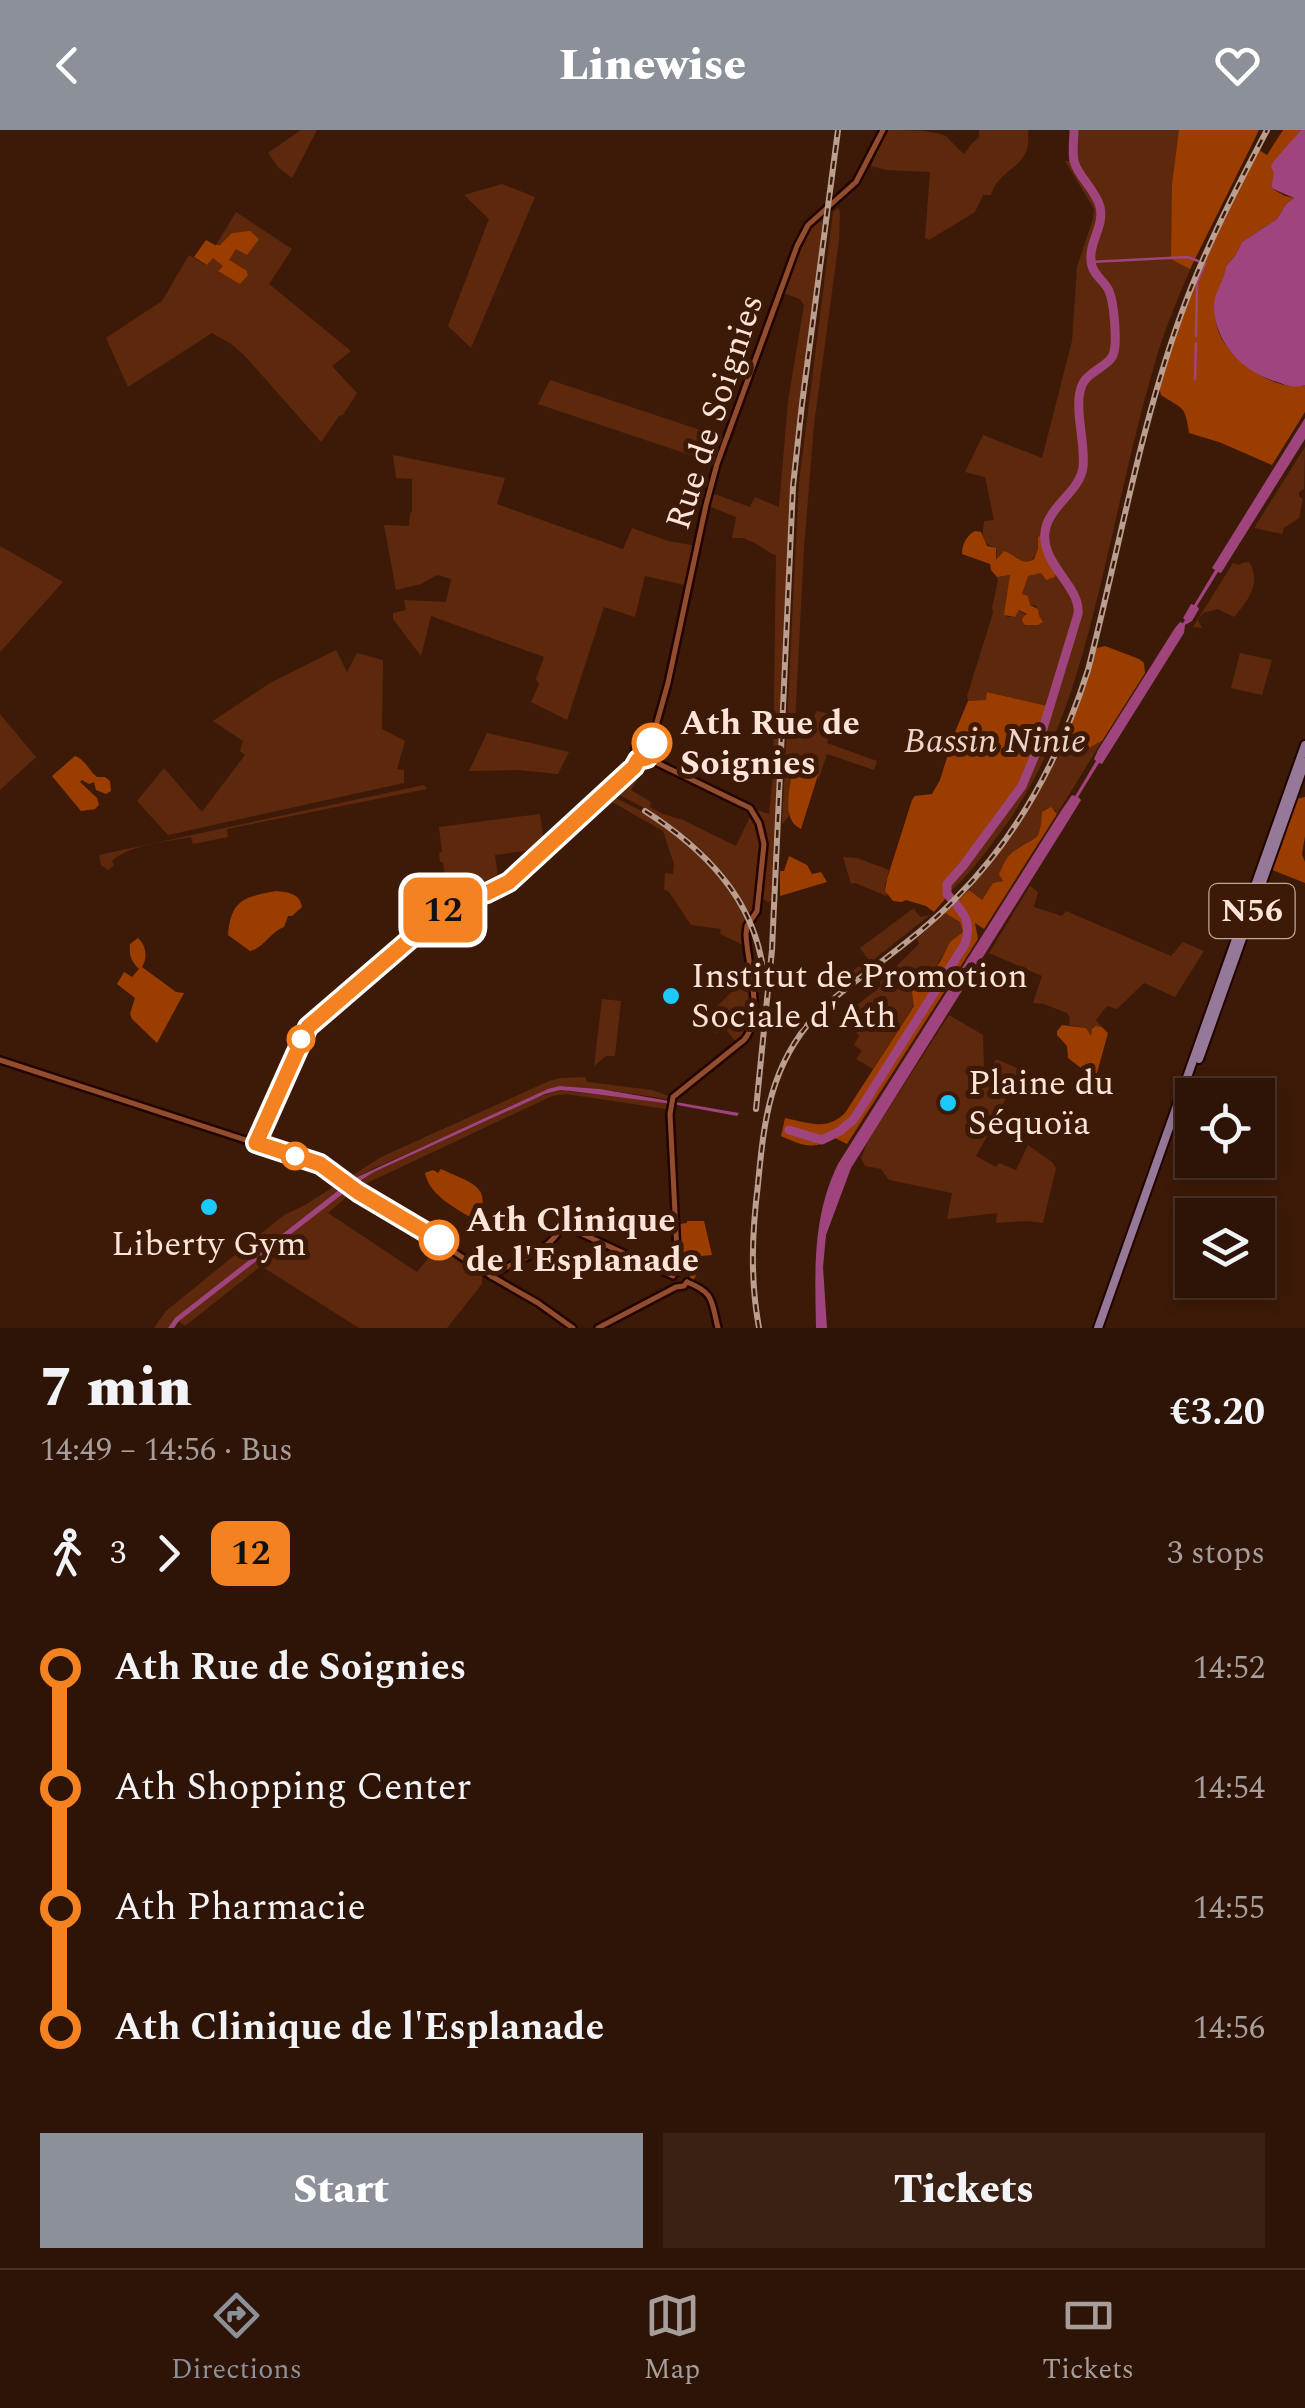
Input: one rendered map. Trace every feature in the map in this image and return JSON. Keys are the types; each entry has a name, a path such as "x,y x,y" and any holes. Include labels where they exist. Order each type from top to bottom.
{"main road":[{"name":"N56","path":"1100,1328 1305,745"},
{"name":"N56","path":"1100,1328 1305,762"}],"street":[{"name":"Rue de Soignies","path":"648,756 717,464 797,246 808,225 856,182 882,130"},
{"name":"Rue de Soignies","path":"645,746 652,738"},
{"path":"638,760 634,750 645,746 648,756 750,808 764,844 758,911 746,934 754,1014 751,1031 674,1094 671,1108 676,1274 672,1281 676,1287"},
{"path":"256,1143 301,1039 319,1016 451,904 509,882 638,760 648,756"},
{"path":"0,1060 320,1164 573,1328"},
{"path":"490,1276 546,1248 563,1225 685,1275 684,1286 598,1328"},
{"path":"686,1282 708,1293 718,1328"}],"shaded area":[{"path":"301,130 317,130 292,178 268,153"},
{"path":"887,130 940,134 964,154 979,138 979,130 1028,130 1028,143 1021,160 991,195 983,195 975,212 929,240 925,238 930,172 871,166"},
{"path":"1074,130 1259,130 1201,246 1164,335 1139,421 1092,621 1062,718 1017,808 974,867 947,894 947,884 1005,812 1035,755 1048,710 1046,706 988,692 986,700 968,701 993,613 997,577 1010,575 1007,617 1015,617 1018,610 1028,616 1023,617 1039,616 1035,605 1029,605 1028,596 1022,595 1027,576 1041,573 1043,577 1056,569 1045,537 1031,560 996,560 997,550 983,537 984,521 994,520 985,477 965,472 983,435 1042,458 1072,341 1077,267 1094,209 1065,161 1074,161"},
{"path":"1305,130 1305,385 1293,387 1262,376 1240,362 1218,330 1214,304 1226,266 1242,242 1277,219 1294,198 1271,188 1271,166"},
{"path":"502,184 535,197 471,348 448,326 489,219 464,195"},
{"path":"838,208 839,240 814,425 795,723 811,727 816,711 835,715 827,743 877,761 874,770 827,754 818,781 818,775 797,768 792,771 789,816 782,824 799,482 833,212"},
{"path":"236,212 292,249 269,284 351,351 332,366 357,393 321,442 244,355 212,333 128,387 106,338 162,301 189,255 206,265 213,257 223,266 218,271 244,268 228,261 236,249 258,238 216,245"},
{"path":"823,218 790,488 768,902 762,898 766,842 757,810 769,814 773,775 776,555 744,538 732,538 736,517 706,505 709,492 750,507 755,497 779,507 788,401 804,305 800,299 780,292 808,225"},
{"path":"550,380 727,439 717,464 538,404"},
{"path":"1305,418 1305,439 1221,573 1218,572 1192,621 1185,625 1184,633 1102,764 1099,763 1078,797 1081,800 851,1168 826,1235 823,1267 827,1328 816,1328 819,1224 838,1164 1061,811 1077,793 1096,761 1098,750 1175,628 1185,620 1191,604 1194,605 1215,570 1212,568"},
{"path":"1305,447 1299,518 1282,534 1254,528"},
{"path":"393,455 505,478 497,504 623,549 632,528 697,546 689,586 645,576 635,617 604,607 567,720 531,702 544,657 431,616 421,656 393,619 393,613 406,610 404,600 446,602 451,579 437,575 396,590 384,525 409,526 412,479 396,478"},
{"path":"0,546 63,582 0,652"},
{"path":"1233,563 1250,563 1254,578 1239,611 1234,617 1218,609 1203,613 1198,620 1202,628 1193,627"},
{"path":"336,650 347,672 357,653 383,660 382,729 405,741 397,769 404,770 404,783 168,835 137,801 164,768 202,812 245,755 240,751 243,741 213,721 270,683"},
{"path":"1240,653 1272,660 1262,695 1231,688"},
{"path":"0,714 36,757 0,790"},
{"path":"487,733 569,752 558,774 469,771"},
{"path":"1065,741 1068,750 1075,753 1102,741 1057,814 1055,809 1033,842 1010,854 1003,881 993,883 982,900 969,890 1025,815"},
{"path":"633,771 637,780 631,790 651,802 650,807 736,846 750,817 760,841 755,910 750,916 724,874 692,841 655,814 612,791"},
{"path":"424,785 427,789 227,829 228,837 193,844 191,837 154,843"},
{"path":"608,795 650,816 706,862 746,921 743,945 720,934 721,929 691,925 664,889 665,873 673,874 674,864 663,831 605,798"},
{"path":"540,814 544,843 539,849 495,855 499,885 462,894 461,889 447,891 440,862 439,827"},
{"path":"147,845 120,855 108,870 101,865 99,855"},
{"path":"843,857 889,870 887,896 851,884"},
{"path":"1030,886 1038,892 1034,907 1062,916 1066,911 1171,956 1183,942 1204,951 1175,997 1144,983 1117,1009 1107,1006 1096,1020 1102,1027 1097,1026 1091,1037 1086,1028 1069,1025 1067,1013 1033,1003 1042,976 989,953"},
{"path":"914,908 921,917 930,915 831,993 828,990 868,959 860,948"},
{"path":"945,913 960,922 963,932 912,992 914,1005 873,1069 856,1059 862,1051 854,1045 859,1036 853,1027 846,1029 837,1021 880,987 880,982 919,944 917,939"},
{"path":"746,977 751,979 754,1021 738,1045 725,1028 717,1033 705,1019"},
{"path":"602,999 621,1001 615,1056 606,1056 594,1066"},
{"name":"Plaine du Séquoïa","path":"949,1015 983,1035 984,1068 991,1071 996,1059 1019,1069 976,1156 996,1167 999,1163 1016,1170 1028,1145 1052,1162 1056,1168 1043,1223 996,1223 997,1213 947,1219 952,1193 889,1180 881,1169 865,1166 861,1158 869,1139"},
{"path":"585,1077 587,1082 652,1090 668,1096 667,1099 559,1086 353,1179 350,1177 381,1157 549,1081"},
{"path":"559,1086 600,1089 739,1113 737,1116 571,1091 545,1094 374,1172 174,1328 168,1328 175,1318 353,1179"},
{"path":"560,1090 667,1103 666,1109 566,1094 552,1096 363,1185 358,1182 374,1172"},
{"path":"338,1184 351,1193 328,1213 417,1272 440,1244 482,1272 482,1284 447,1328 359,1328 261,1266 185,1326 175,1319 168,1328 154,1328 166,1311 284,1215"}],"green space":[{"path":"1179,130 1259,130 1190,269 1171,259 1172,185"},
{"path":"1283,130 1301,132 1278,158 1271,188 1294,198 1277,219 1242,242 1226,266 1216,313 1219,333 1237,358 1278,383 1305,385 1305,412 1272,465 1189,433 1184,412 1161,395 1159,387 1190,296 1230,208 1259,150 1267,155"},
{"path":"250,231 259,239 247,255 236,249 229,260 246,270 248,275 240,284 218,271 223,266 213,258 207,265 194,257 206,240 220,245 232,233"},
{"path":"975,531 981,532 987,546 996,548 996,560 1004,551 1030,561 1038,549 1038,537 1045,537 1055,577 1046,580 1041,573 1028,576 1022,594 1038,609 1043,622 1025,625 1022,621 1027,614 1019,610 1015,617 1004,615 1010,575 997,577 990,564 962,554 966,540"},
{"path":"1105,646 1139,659 1144,663 1145,673 1102,741 1072,751 1066,748 1065,741 1094,654 1097,648"},
{"name":"Bassin Ninie","path":"987,692 1047,706 1035,755 1022,786 948,883 945,899 934,912 906,900 893,901 885,891 887,879 912,800 932,794 968,701 986,700"},
{"path":"75,756 97,777 110,781 111,791 106,794 96,790 94,782 80,782 97,798 99,805 95,809 81,811 52,776"},
{"path":"797,767 803,771 813,768 818,775 801,829 791,819 788,804 792,771"},
{"path":"1305,797 1305,883 1270,869 1295,799"},
{"path":"1051,807 1057,814 984,929 975,923 978,939 847,1144 835,1138 808,1145 781,1136 785,1118 823,1124 845,1113 914,1006 912,992 940,962 950,942 963,932 960,922 945,913 969,890 982,900 993,883 1003,881 999,874 1007,859 1035,838 1042,812"},
{"path":"789,856 807,865 812,874 821,872 827,882 780,896 780,871 784,871"},
{"path":"276,891 296,896 302,907 288,916 284,927 250,951 228,935 232,914 248,898"},
{"path":"138,938 145,952 142,967 176,992 184,993 157,1043 132,1019 135,998 117,984 124,972 132,977 139,969 130,952 130,944"},
{"path":"1062,1025 1086,1028 1091,1036 1096,1026 1108,1033 1097,1073 1090,1075 1068,1058 1067,1046 1057,1035"},
{"path":"441,1169 469,1182 481,1193 483,1200 476,1221 432,1189 425,1173 438,1173"},
{"path":"704,1221 712,1255 701,1256 702,1264 693,1281 690,1260 681,1260 680,1224"}],"waterway":[{"path":"789,1130 822,1140 854,1119 965,944 967,922 947,894 947,884 1022,786 1078,614 1074,594 1049,555 1045,532 1052,514 1081,476 1079,401 1083,383 1112,357 1115,339 1111,296 1093,270 1091,258 1100,207 1074,161 1074,130"},
{"path":"1090,262 1188,257 1198,261"},
{"path":"1196,336 1197,282 1205,264"},
{"path":"1195,379 1196,343"}],"railway":[{"path":"756,1109 772,950 793,486 838,130"},
{"path":"759,1328 753,1274 754,1220 763,1138 779,1074 788,1054 816,1015 929,924 979,874 1018,821 1051,763 1088,670 1142,443 1183,309 1201,263 1267,130"},
{"path":"645,811 705,858 737,897 757,943 763,969"}],"bus line":[{"name":"12","path":"439,1240 358,1192 320,1164 256,1143 308,1027 451,904 509,882 638,760 647,758 652,743"}],"place":[{"name":"Ath Rue de Soignies","path":"652,743"},
{"name":"Institut de Promotion Sociale d'Ath","path":"671,996"},
{"name":"Plaine du Séquoïa","path":"948,1103"},
{"name":"Liberty Gym","path":"209,1207"},
{"name":"Ath Clinique de l'Esplanade","path":"439,1240"}]}
